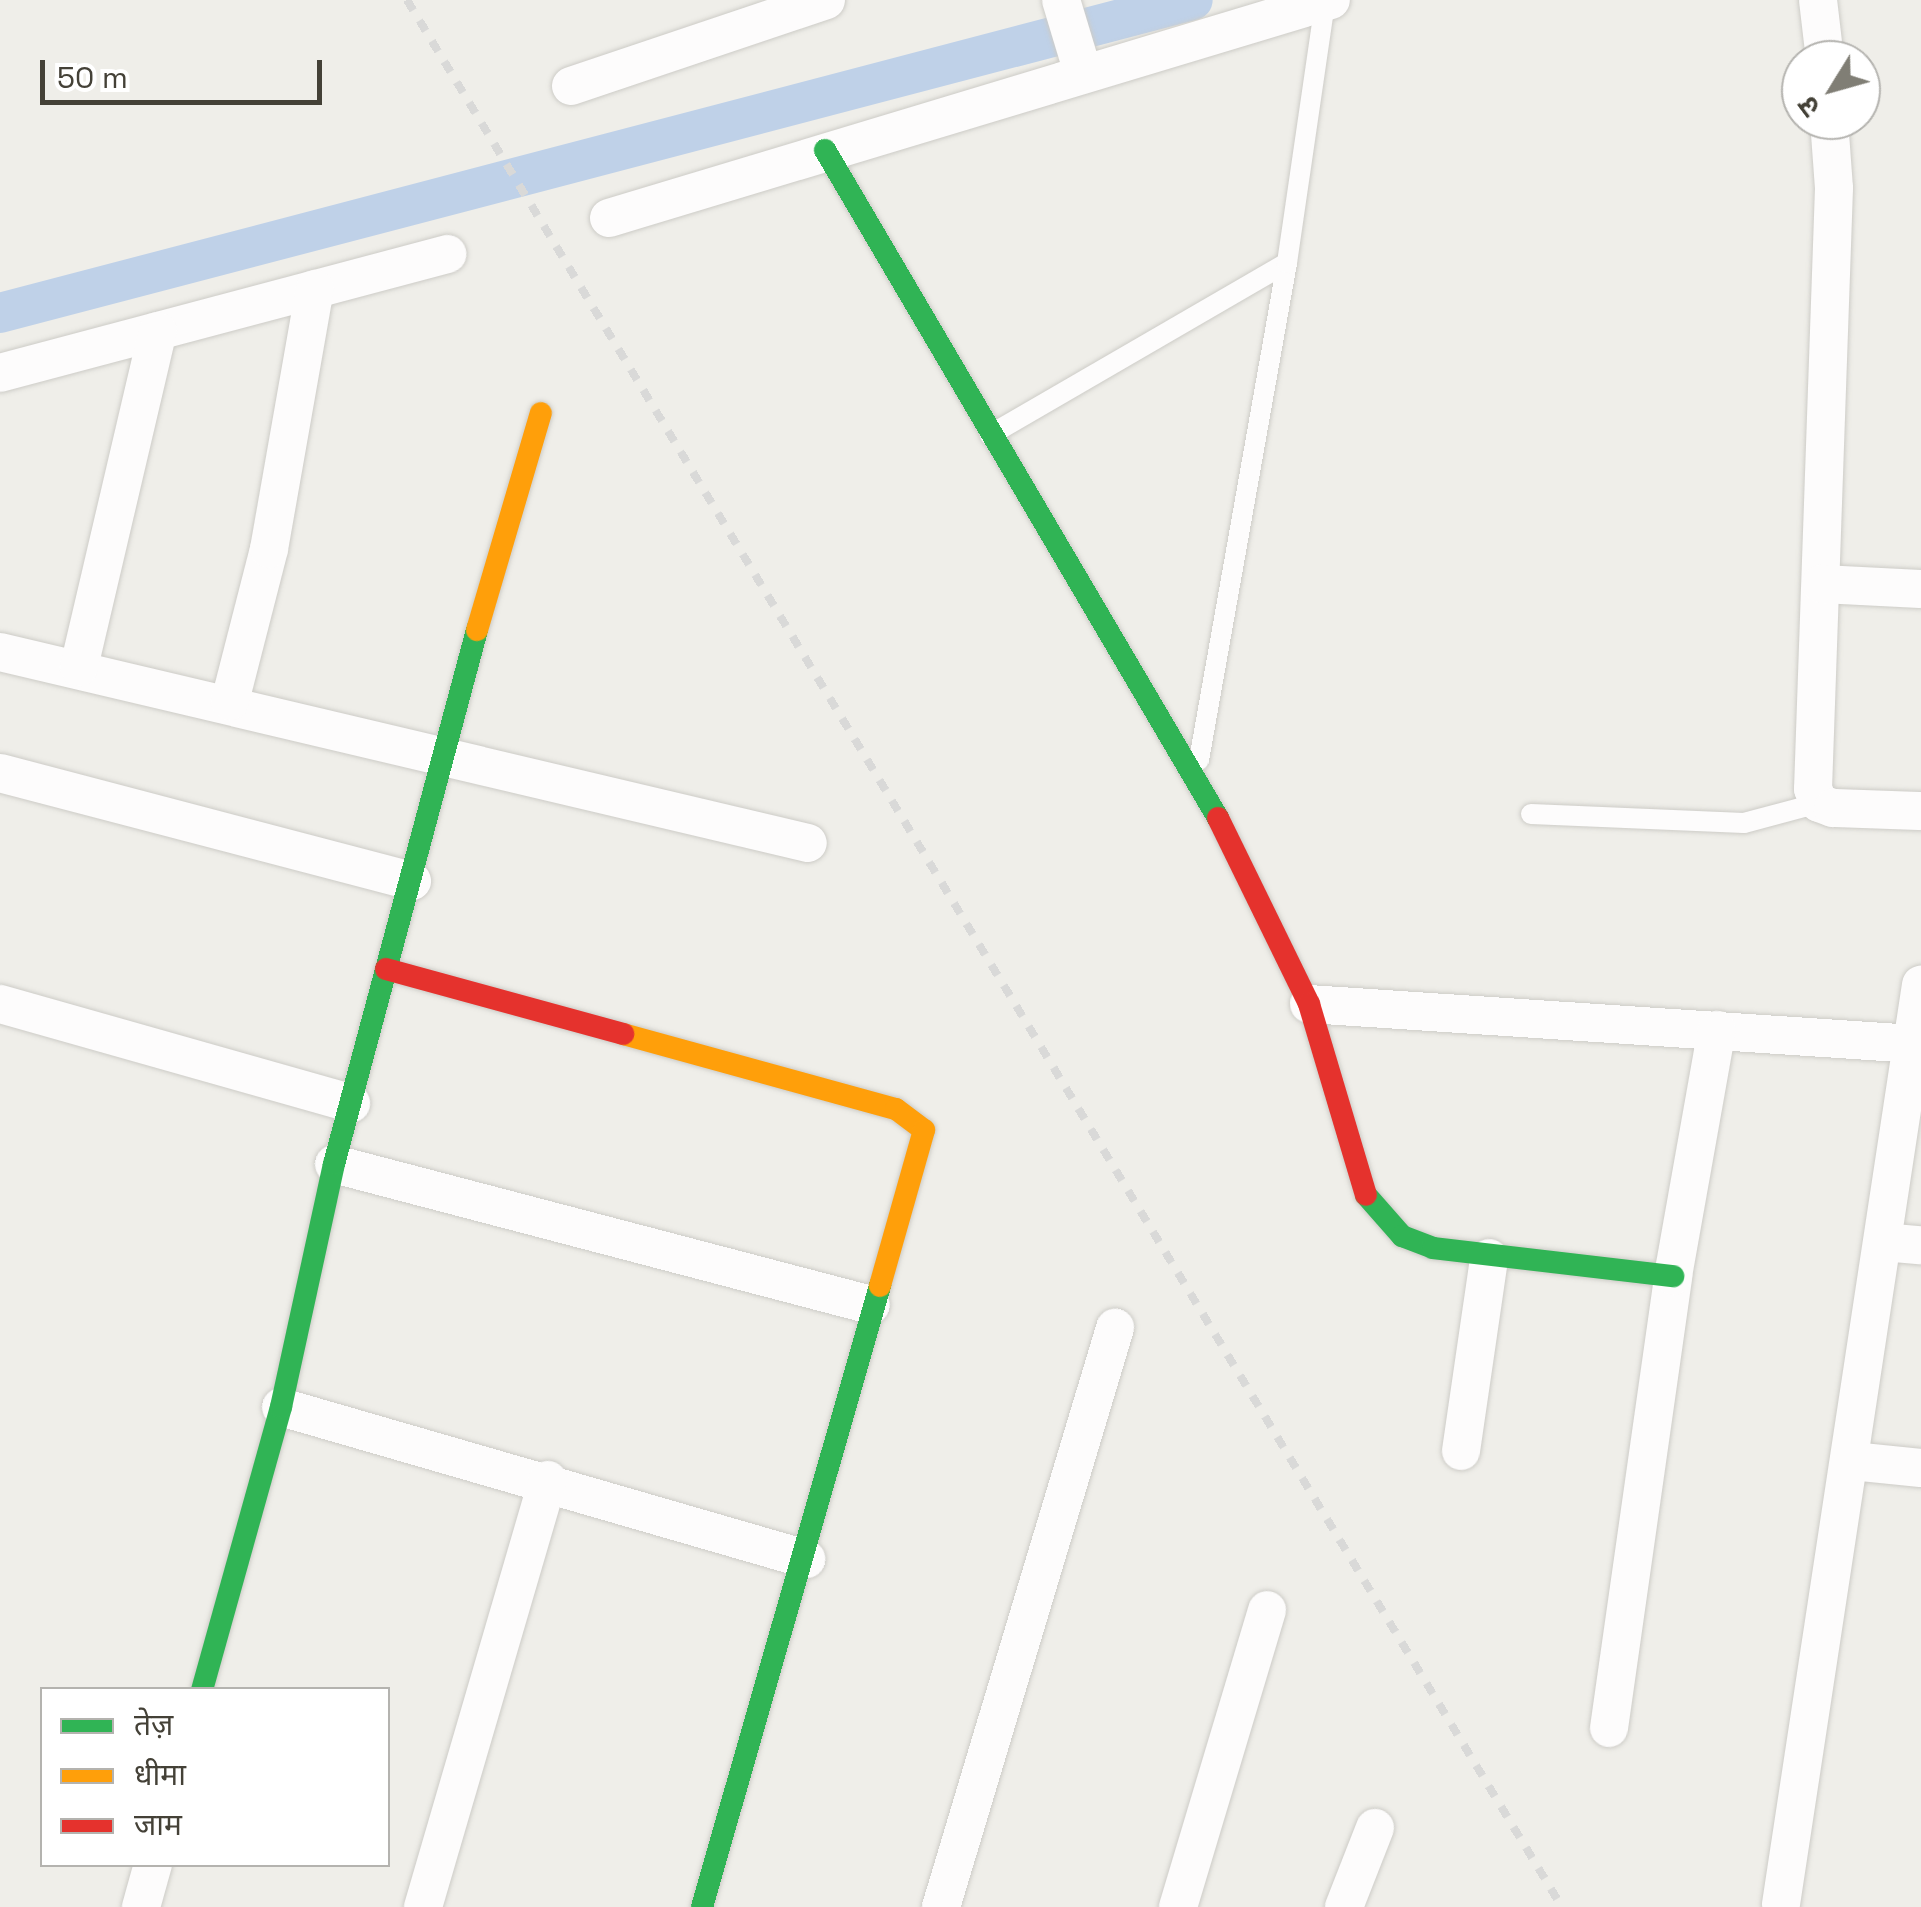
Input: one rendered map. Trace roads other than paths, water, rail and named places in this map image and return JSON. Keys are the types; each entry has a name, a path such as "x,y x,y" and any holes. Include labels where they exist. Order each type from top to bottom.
{"street":[{"path":"571,86 826,0"},
{"path":"1061,0 1078,56"},
{"path":"1818,0 1823,40"},
{"path":"609,218 825,150 1078,56 1328,1"},
{"path":"1831,140 1834,188 1813,789 1819,804 1921,811"},
{"path":"825,150 988,436 1196,774 1309,1004 1364,1190 1380,1218 1402,1236 1433,1248 1489,1258 1674,1276"},
{"path":"0,373 447,254"},
{"path":"230,701 269,549 315,289"},
{"path":"79,667 158,332"},
{"path":"203,1687 281,1407 334,1164 412,880 439,758 541,413"},
{"path":"1821,584 1921,590"},
{"path":"0,652 230,701 439,758 808,842"},
{"path":"0,773 412,880"},
{"path":"386,969 913,1118 925,1142 872,1305 806,1558 702,1907"},
{"path":"1781,1904 1852,1461 1921,985"},
{"path":"0,1004 351,1104"},
{"path":"1309,1004 1914,1044"},
{"path":"1609,1728 1674,1276 1716,1030"},
{"path":"334,1164 872,1305"},
{"path":"1884,1242 1921,1245"},
{"path":"1461,1451 1489,1258"},
{"path":"942,1907 1116,1328"},
{"path":"281,1407 548,1480 806,1558"},
{"path":"1852,1461 1921,1468"},
{"path":"423,1907 548,1480"},
{"path":"1178,1907 1267,1610"},
{"path":"1344,1907 1375,1828"},
{"path":"142,1907 152,1867"}],"lane":[{"path":"1196,774 1287,264 1328,1"},
{"path":"988,436 1287,264"},
{"path":"1531,814 1744,823 1819,804"}],"waterway":[{"path":"0,313 1193,0"}],"railway":[{"path":"407,0 1562,1907"}]}
